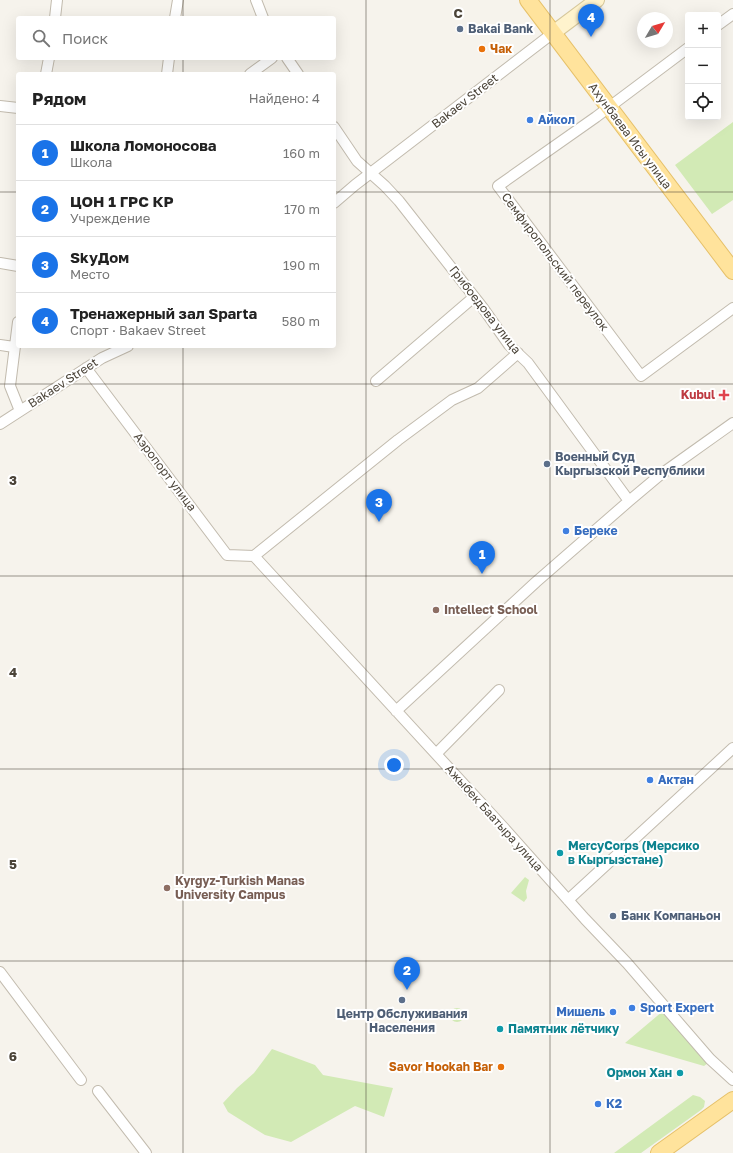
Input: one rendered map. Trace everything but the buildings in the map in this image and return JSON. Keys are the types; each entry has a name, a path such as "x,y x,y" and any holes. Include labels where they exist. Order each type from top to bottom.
{"main road":[{"name":"Ахунбаева Исы улица","path":"528,0 733,271"},
{"name":"Bakaev Street","path":"553,33 597,0"},
{"path":"659,1153 733,1100"}],"street":[{"path":"55,16 57,0"},
{"path":"176,16 178,0"},
{"path":"256,0 262,16"},
{"path":"721,23 733,14"},
{"name":"Bakaev Street","path":"336,201 355,185 553,33"},
{"name":"Семфиропольский переулок","path":"685,50 609,107 498,186 641,376 733,308"},
{"path":"46,72 49,60"},
{"path":"167,72 170,60"},
{"path":"253,72 269,60"},
{"path":"288,60 297,72"},
{"path":"0,106 16,108"},
{"name":"Грибоедова улица","path":"336,130 357,161 386,186 399,201 483,308 509,344 528,363 628,500"},
{"path":"0,263 16,266"},
{"path":"376,381 474,297"},
{"path":"16,334 10,386 20,411"},
{"path":"0,345 14,347"},
{"name":"Bakaev Street","path":"0,424 102,358 124,348"},
{"path":"254,556 398,440 452,400 478,388 518,353"},
{"name":"Аэропорт улица","path":"86,368 227,555 254,556"},
{"path":"396,711 536,582 628,500 733,422"},
{"name":"Ажыбек Баатыра улица","path":"254,556 627,963 710,1059 733,1080"},
{"path":"436,754 499,690"},
{"path":"568,900 733,748"},
{"path":"0,972 81,1080"},
{"path":"98,1091 146,1153"}],"green space":[{"path":"733,122 733,200 712,214 675,165"},
{"path":"525,877 529,880 526,891 527,898 524,902 511,893"},
{"path":"454,1008 460,1008 464,1012 464,1018 460,1022 454,1022 450,1018 450,1012"},
{"path":"663,1011 708,1063 704,1066 625,1043"},
{"path":"272,1049 315,1065 323,1075 393,1088 384,1117 355,1106 291,1142 265,1135 228,1112 223,1103 254,1073"},
{"path":"693,1095 700,1097 705,1101 704,1107 701,1110 641,1153 614,1153"}],"place":[{"name":"Bakai Bank","path":"460,29"},
{"name":"Тренажерный зал Sparta","path":"591,37"},
{"name":"Чак","path":"482,49"},
{"name":"Айкол","path":"530,120"},
{"name":"Kubul","path":"724,395"},
{"name":"Военный Суд Кыргызской Республики","path":"547,464"},
{"name":"SkyДом","path":"379,522"},
{"name":"Береке","path":"566,531"},
{"name":"Школа Ломоносова","path":"482,574"},
{"name":"Intellect School","path":"436,610"},
{"name":"Актан","path":"650,780"},
{"name":"MercyCorps (Мерсико в Кыргызстане)","path":"560,853"},
{"name":"Kyrgyz-Turkish Manas University Campus","path":"167,888"},
{"name":"Банк Компаньон","path":"613,916"},
{"name":"ЦОН 1 ГРС КР","path":"407,990"},
{"name":"Центр Обслуживания Населения","path":"402,1000"},
{"name":"Sport Expert","path":"632,1008"},
{"name":"Мишель","path":"613,1012"},
{"name":"Памятник лётчику","path":"500,1029"},
{"name":"Savor Hookah Bar","path":"501,1067"},
{"name":"Ормон Хан","path":"680,1073"},
{"name":"К2","path":"598,1104"}]}
